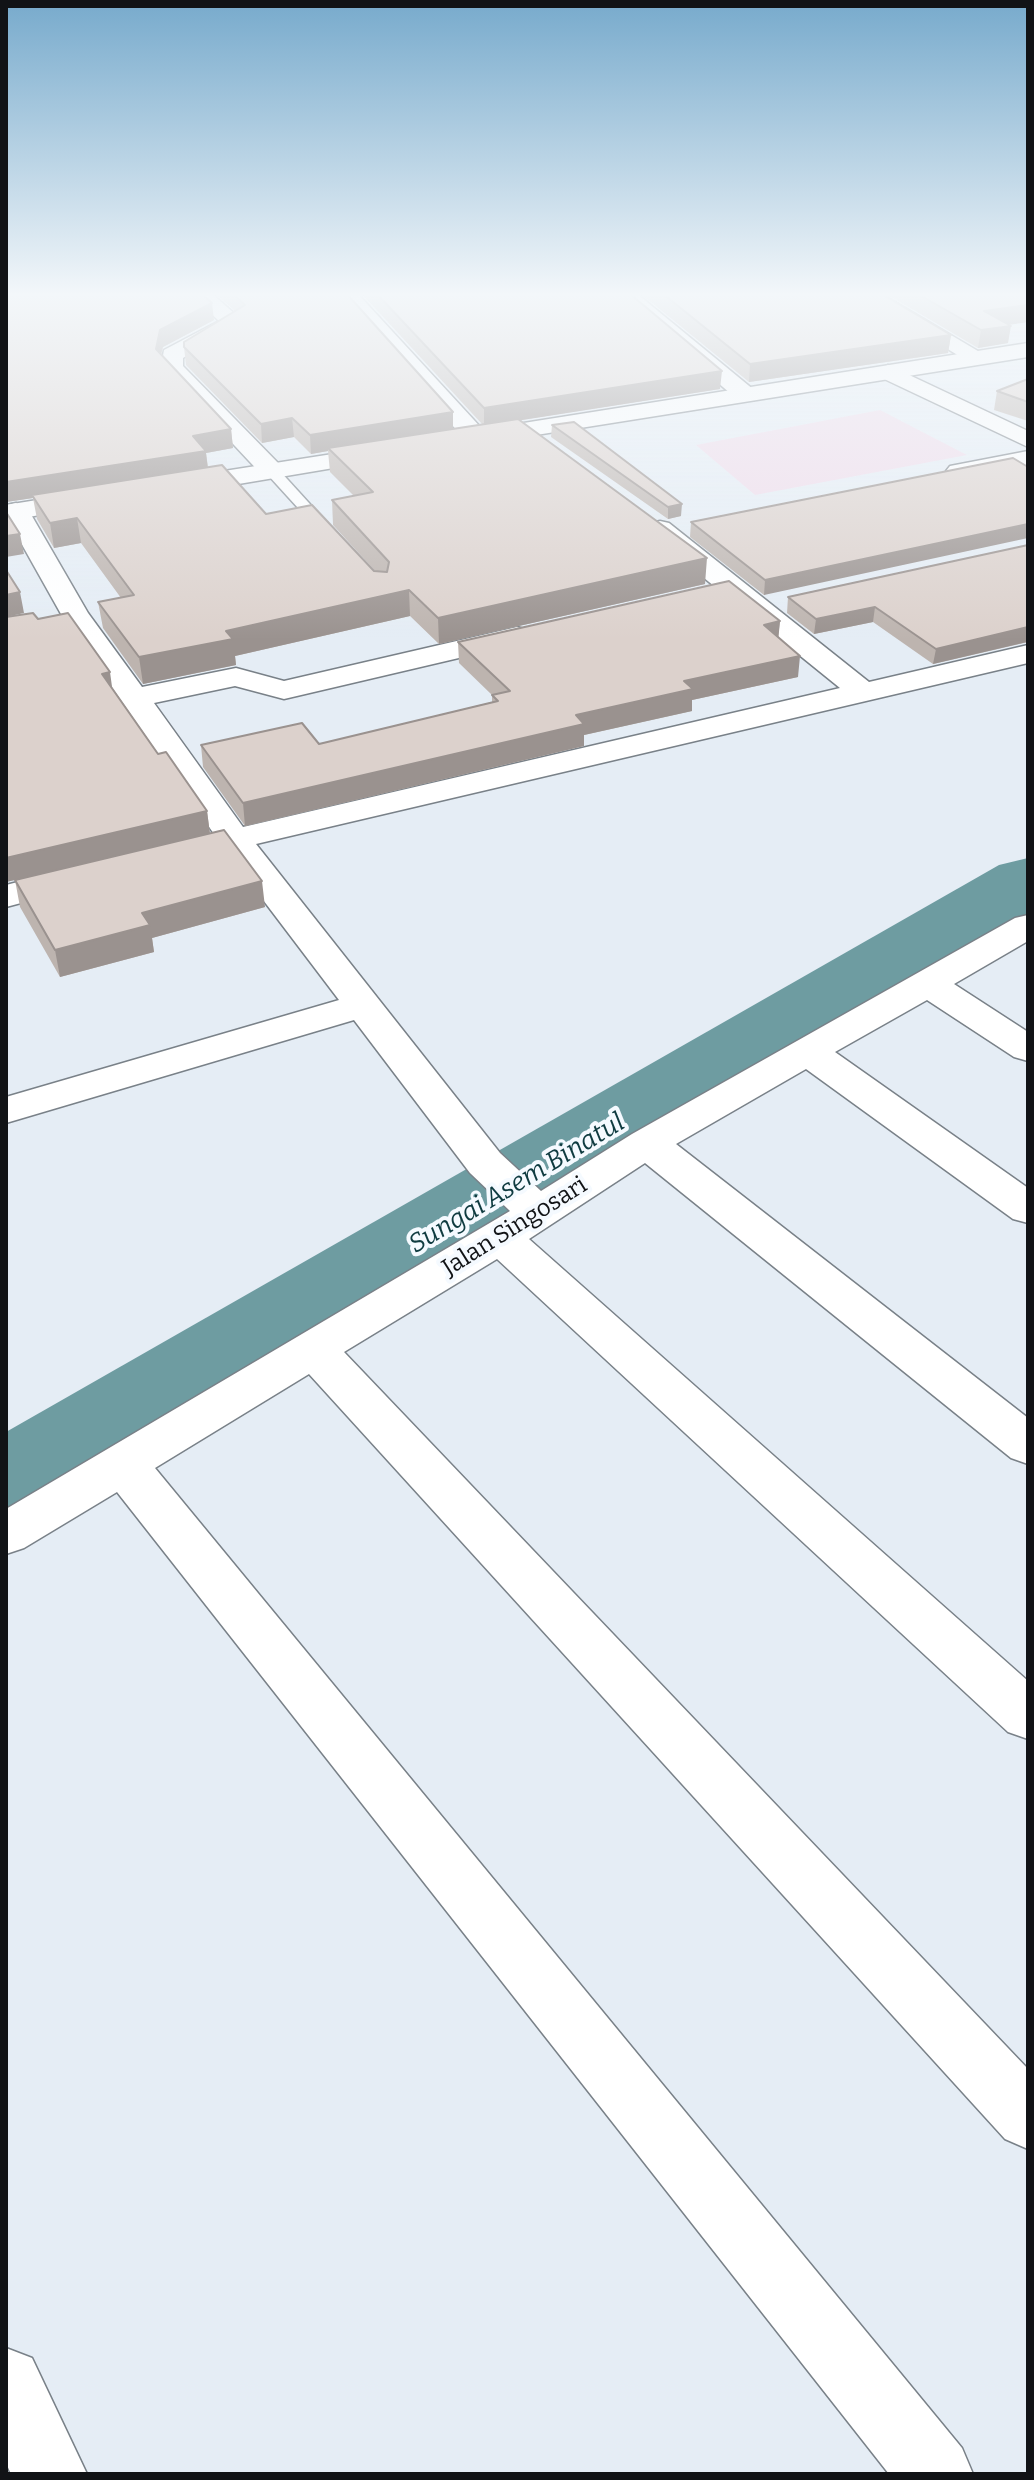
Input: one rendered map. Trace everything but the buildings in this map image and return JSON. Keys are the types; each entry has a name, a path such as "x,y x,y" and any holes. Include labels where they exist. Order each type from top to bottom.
{"street":[{"path":"212,409 273,472"},
{"path":"450,409 476,437"},
{"path":"445,442 658,409"},
{"path":"964,409 1028,440"},
{"path":"522,430 560,457"},
{"path":"152,490 414,448"},
{"path":"940,475 1028,458"},
{"path":"122,495 11,512 61,617 134,698 235,840 325,954 360,1006 485,1163 518,1215 1028,1715"},
{"path":"637,512 761,607 863,692"},
{"path":"662,531 691,525"},
{"path":"704,594 735,588"},
{"path":"761,607 791,601"},
{"path":"134,698 236,677 284,690 551,628"},
{"path":"143,861 1028,654"},
{"path":"6,896 97,873"},
{"name":"Jalan Singosari","path":"6,1534 314,1350 518,1215 930,985 1028,926"},
{"path":"930,985 1028,1049"},
{"path":"6,1110 360,1006"},
{"path":"810,1053 1028,1209"},
{"path":"647,1143 1028,1445"},
{"path":"314,1350 1028,2116"},
{"path":"124,1465 936,2474"},
{"path":"6,2384 50,2474"}],"lane":[{"path":"273,472 332,537"}],"shaded area":[{"path":"880,410 967,455 755,495 696,445"}],"waterway":[{"name":"Sungai Asem Binatul","path":"6,1487 1028,882"}]}
